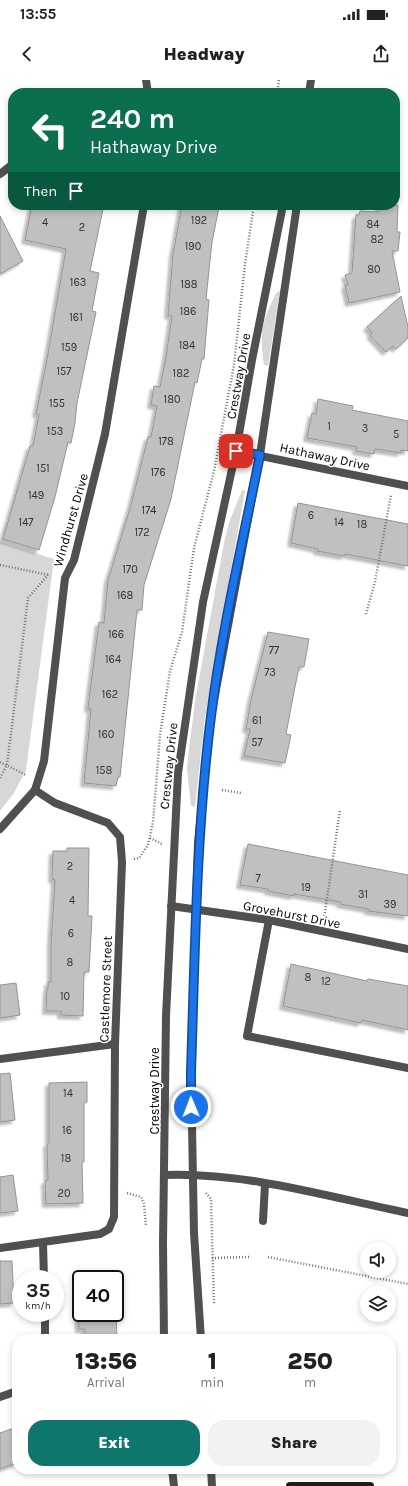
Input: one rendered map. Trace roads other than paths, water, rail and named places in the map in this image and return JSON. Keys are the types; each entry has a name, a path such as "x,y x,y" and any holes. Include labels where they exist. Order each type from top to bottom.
{"main road":[{"path":"290,1486 370,1486"}],"street":[{"path":"0,174 8,168"},
{"name":"Windhurst Drive","path":"0,830 35,790 40,779 44,761 65,578 74,560 104,441 143,210"},
{"name":"Crestway Drive","path":"164,1334 163,1259 166,1016 178,773 186,711 214,548 236,451 252,360 282,210"},
{"path":"200,1334 192,1174 191,1072 198,843 211,716 260,455 297,210"},
{"name":"Hathaway Drive","path":"236,451 408,486"},
{"name":"Castlemore Street","path":"35,790 54,803 108,823 120,837 122,862 115,1044 115,1194 113,1222 109,1229 100,1234 43,1242"},
{"name":"Grovehurst Drive","path":"171,906 269,920 408,949"},
{"path":"269,920 247,1036 408,1068"},
{"path":"0,1059 115,1044"},
{"path":"165,1175 192,1174 246,1179 408,1213"},
{"path":"263,1221 265,1184"},
{"path":"0,1248 43,1242 44,1270"},
{"path":"45,1322 46,1334"},
{"path":"0,1397 12,1393"},
{"path":"173,1474 174,1486"},
{"path":"211,1474 212,1486"}]}
